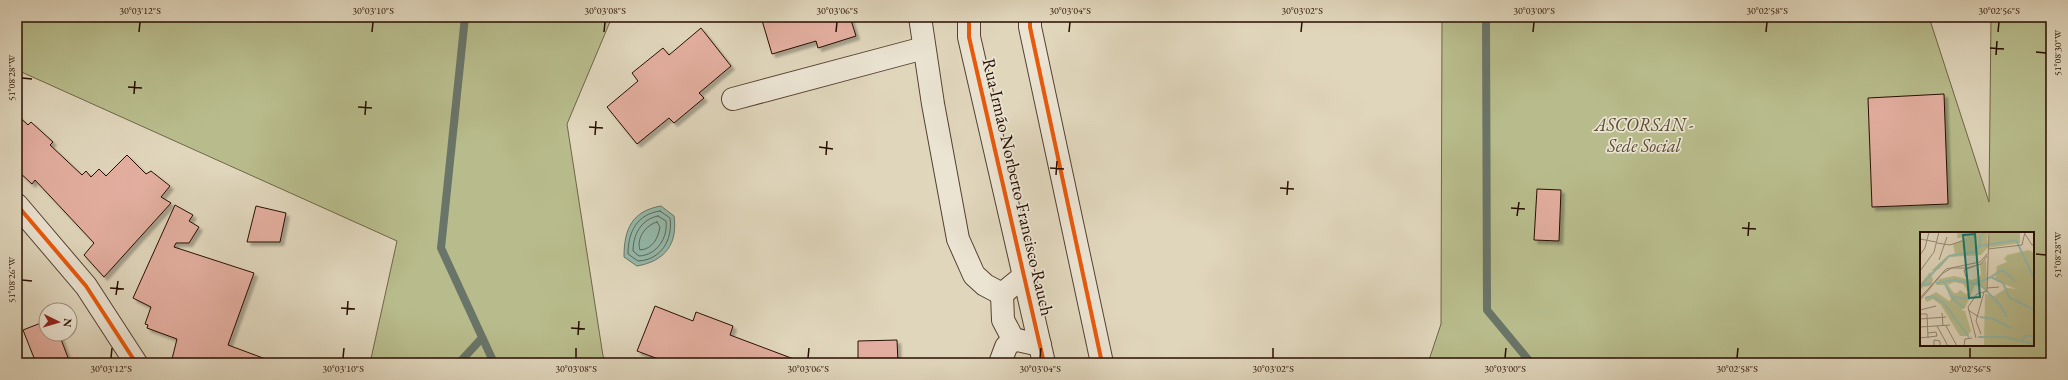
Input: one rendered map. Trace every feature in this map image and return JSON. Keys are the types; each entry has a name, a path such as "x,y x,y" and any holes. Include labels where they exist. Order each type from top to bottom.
{"street":[{"path":"920,17 924,48 958,239 974,275 985,285 1002,294"},
{"name":"Rua Irmão Norberto Francisco Rauch","path":"969,17 969,36 1042,354"},
{"path":"1030,17 1030,27 1102,363"},
{"path":"732,99 924,48"},
{"path":"17,205 86,286 136,363"},
{"path":"1002,294 1024,276"},
{"path":"1002,294 1003,320 1013,339 1042,354"},
{"path":"1000,363 1006,347 1013,339"}],"green space":[{"path":"17,17 135,17 136,20 155,17 612,17 567,124 603,356 609,363 370,363 397,241 17,70"},
{"name":"ASCORSAN - Sede Social","path":"1442,17 1929,17 1989,202 1991,17 2051,17 2051,363 1428,363 1441,324"}],"water":[{"path":"661,206 674,216 674,235 671,243 668,250 655,260 647,264 637,266 624,257 624,247 628,230 637,217 643,212 651,208"}],"building":[{"path":"761,17 850,17 856,36 818,48 816,41 772,54"},
{"path":"701,28 731,66 699,93 704,98 674,123 669,118 637,144 607,107 638,81 632,73 663,48 669,55"},
{"path":"1944,94 1948,204 1872,207 1868,98"},
{"path":"17,115 28,125 31,122 53,142 50,145 82,175 86,171 91,177 99,169 106,176 127,155 146,174 151,171 170,186 161,197 171,203 104,277 84,255 94,243 35,180 32,184 17,170"},
{"path":"1537,189 1561,190 1559,241 1534,240"},
{"path":"175,205 193,215 189,221 199,227 189,243 176,243 174,247 254,273 228,345 271,361 270,363 171,363 177,339 147,328 148,325 145,324 151,307 133,298"},
{"path":"256,206 286,213 280,242 247,242"},
{"path":"655,306 693,321 696,312 733,326 730,335 799,361 799,363 669,363 637,351"},
{"path":"38,324 38,342 62,342 70,363 36,363 23,330"},
{"path":"897,340 898,363 858,363 858,341"}],"waterway":[{"path":"465,17 441,248 494,363"},
{"path":"1486,17 1487,310 1531,363"},
{"path":"459,363 482,338"}],"cycle path":[{"path":"969,17 969,37 1044,363"},
{"path":"1030,17 1030,27 1102,363"},
{"path":"17,205 86,286 136,363"}]}
